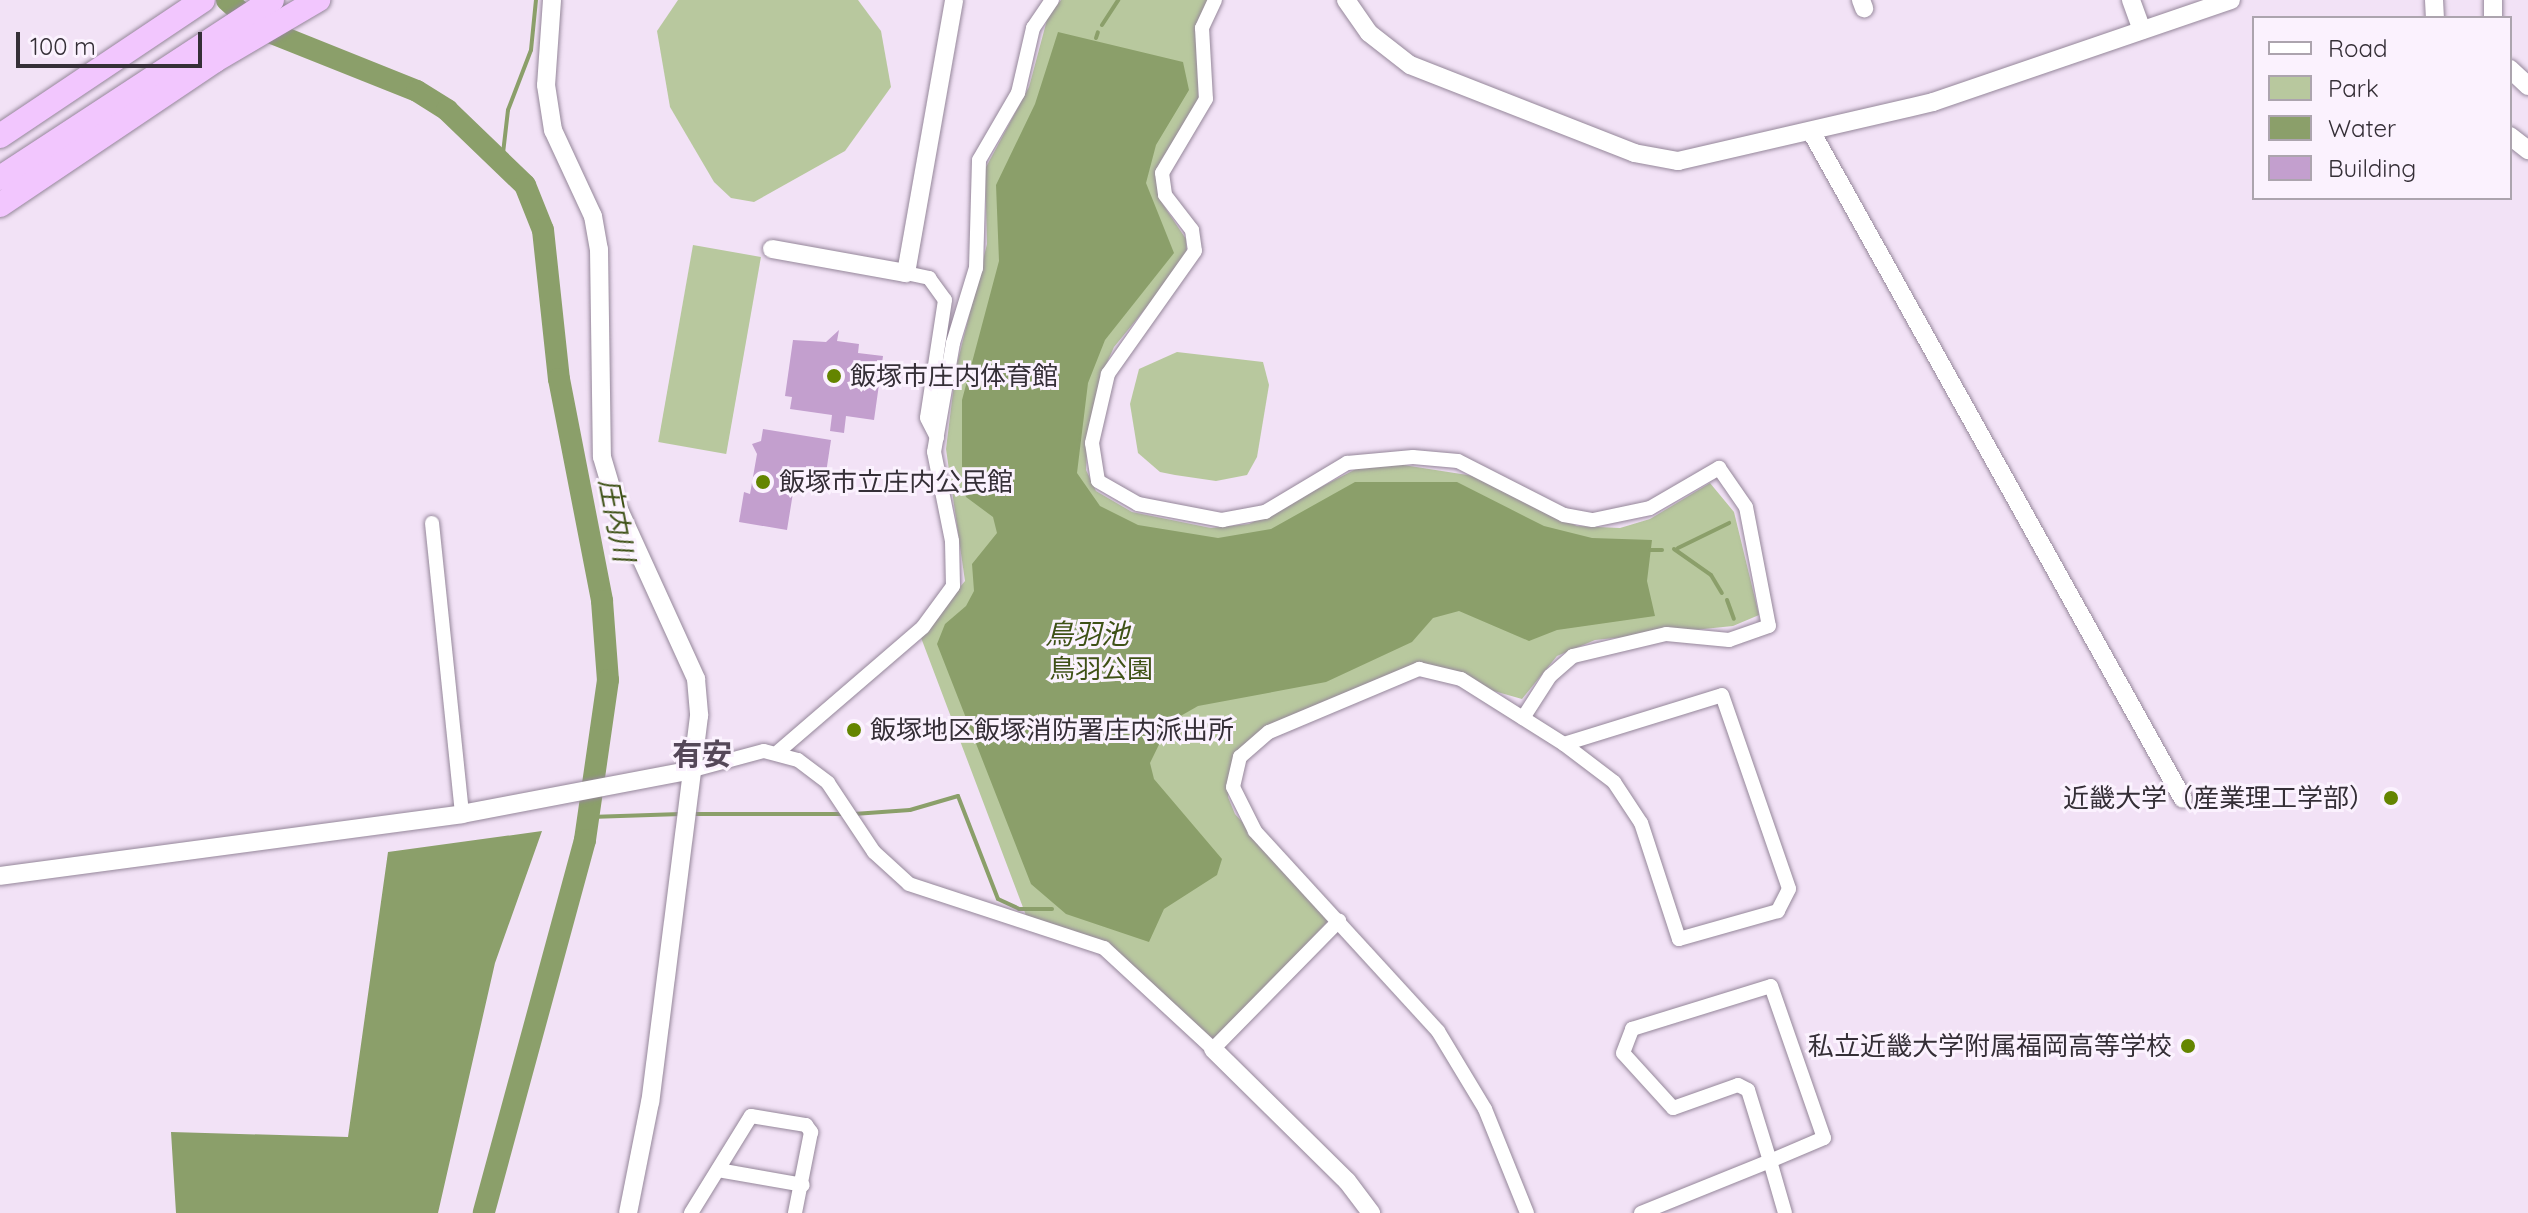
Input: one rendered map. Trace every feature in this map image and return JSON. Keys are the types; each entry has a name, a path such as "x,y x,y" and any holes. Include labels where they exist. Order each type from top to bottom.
{"highway":[{"path":"0,158 241,0"},
{"path":"0,178 17,147 199,29 272,0"},
{"path":"0,205 199,29 297,12 318,0"}],"street":[{"path":"552,0 546,85 553,130 593,216 599,249 602,457 615,501 696,679 693,770 650,1102 628,1213"},
{"path":"906,273 954,0"},
{"path":"0,876 462,814 636,782 779,751 855,679 914,635 953,586 952,541 935,464 953,343 976,268 979,160 1018,93 1033,28 1052,0"},
{"path":"1215,0 1202,28 1206,99 1162,173 1165,195 1192,230 1195,251 1108,374 1092,443 1098,481 1138,504 1222,520 1265,512 1347,463 1413,457 1458,461 1564,515 1593,520 1650,508 1719,468 1746,507 1769,626 1729,640 1666,634 1573,656 1553,672 1523,718"},
{"path":"1346,0 1369,33 1410,65 1634,153 1678,161 1716,157 1971,91 2231,0"},
{"path":"2131,0 2142,30"},
{"path":"2512,71 2528,86"},
{"path":"1812,133 2183,799"},
{"path":"2512,138 2528,150"},
{"path":"772,249 929,278 945,300 927,418 937,438"},
{"path":"432,523 462,814"},
{"path":"1527,1213 1466,1074 1402,987 1241,811 1235,772 1250,744 1386,678 1419,669 1461,679 1564,744 1614,782 1641,823 1679,939 1778,911 1789,889 1722,695 1564,744"},
{"path":"779,751 828,783 874,852 909,884 1104,948 1213,1049 1347,1181 1371,1213"},
{"path":"1213,1049 1339,921"},
{"path":"1641,1213 1770,1161 1824,1138 1771,986 1632,1029 1623,1053 1673,1108 1738,1085 1748,1090 1770,1161 1785,1213"},
{"path":"691,1213 751,1116 806,1125 811,1132 803,1185 795,1213"},
{"path":"718,1170 803,1185"}],"green space":[{"path":"678,0 858,0 881,31 891,87 845,151 754,202 731,198 714,182 670,107 657,31"},
{"name":"鳥羽池","path":"1061,0 1208,0 1196,47 1199,104 1161,160 1156,181 1162,203 1186,239 1187,258 1114,347 1101,376 1087,448 1086,470 1096,491 1132,512 1211,528 1249,524 1356,469 1397,464 1474,476 1577,526 1620,528 1650,519 1710,483 1734,512 1759,615 1733,626 1595,640 1557,656 1522,699 1409,667 1235,757 1228,797 1235,814 1330,919 1216,1039 1208,1039 1127,961 1027,918 920,635 965,581 946,449 956,368 987,244 985,169 1029,87 1048,16"},
{"path":"693,245 761,257 726,454 658,442"},
{"path":"1177,352 1263,362 1269,385 1257,457 1247,475 1216,481 1160,472 1138,453 1130,404 1139,369"}],"water":[{"name":"鳥羽池","path":"1058,32 1183,62 1189,90 1156,145 1146,183 1174,253 1105,340 1088,383 1077,473 1100,506 1138,525 1218,538 1271,529 1355,482 1457,482 1544,526 1592,538 1652,540 1647,581 1655,616 1557,630 1529,641 1459,611 1433,618 1412,642 1326,682 1198,706 1170,722 1150,763 1154,779 1222,859 1217,875 1164,909 1149,942 1066,914 1031,884 937,644 945,624 966,606 974,591 972,564 997,533 993,517 966,497 962,484 962,400 999,261 996,185 1035,104"},
{"path":"542,831 495,963 438,1213 176,1213 171,1132 348,1137 388,852"}],"building":[{"name":"飯塚市庄内体育館","path":"839,330 837,341 859,344 858,353 883,356 874,420 846,416 844,433 830,431 832,415 790,409 792,397 785,396 793,340 826,342"},
{"name":"飯塚市立庄内公民館","path":"763,429 831,440 826,473 797,468 787,530 739,522 744,492 750,494 757,454 752,444 761,441"}],"waterway":[{"name":"庄内川","path":"227,0 257,27 417,91 447,110 525,185 543,230 559,379 602,601 608,680 585,840 484,1213"},
{"path":"502,162 508,110 531,50 536,0"},
{"path":"1102,25 1118,0"},
{"path":"1096,38 1098,32"},
{"path":"1678,548 1729,523"},
{"path":"1674,549 1711,575 1722,593"},
{"path":"1650,550 1662,550"},
{"path":"1727,600 1734,619"},
{"path":"854,814 910,810 958,796 998,899 1019,909 1052,909"},
{"path":"590,817 681,814"},
{"path":"690,814 845,814"}],"place":[{"name":"飯塚市庄内体育館","path":"834,376"},
{"name":"飯塚市立庄内公民館","path":"763,482"},
{"name":"飯塚地区飯塚消防署庄内派出所","path":"854,730"},
{"name":"近畿大学（産業理工学部）","path":"2391,798"},
{"name":"私立近畿大学附属福岡高等学校","path":"2188,1046"}],"district":[{"name":"有安","path":"702,754"}],"park label":[{"name":"鳥羽公園","path":"1101,669"}]}
